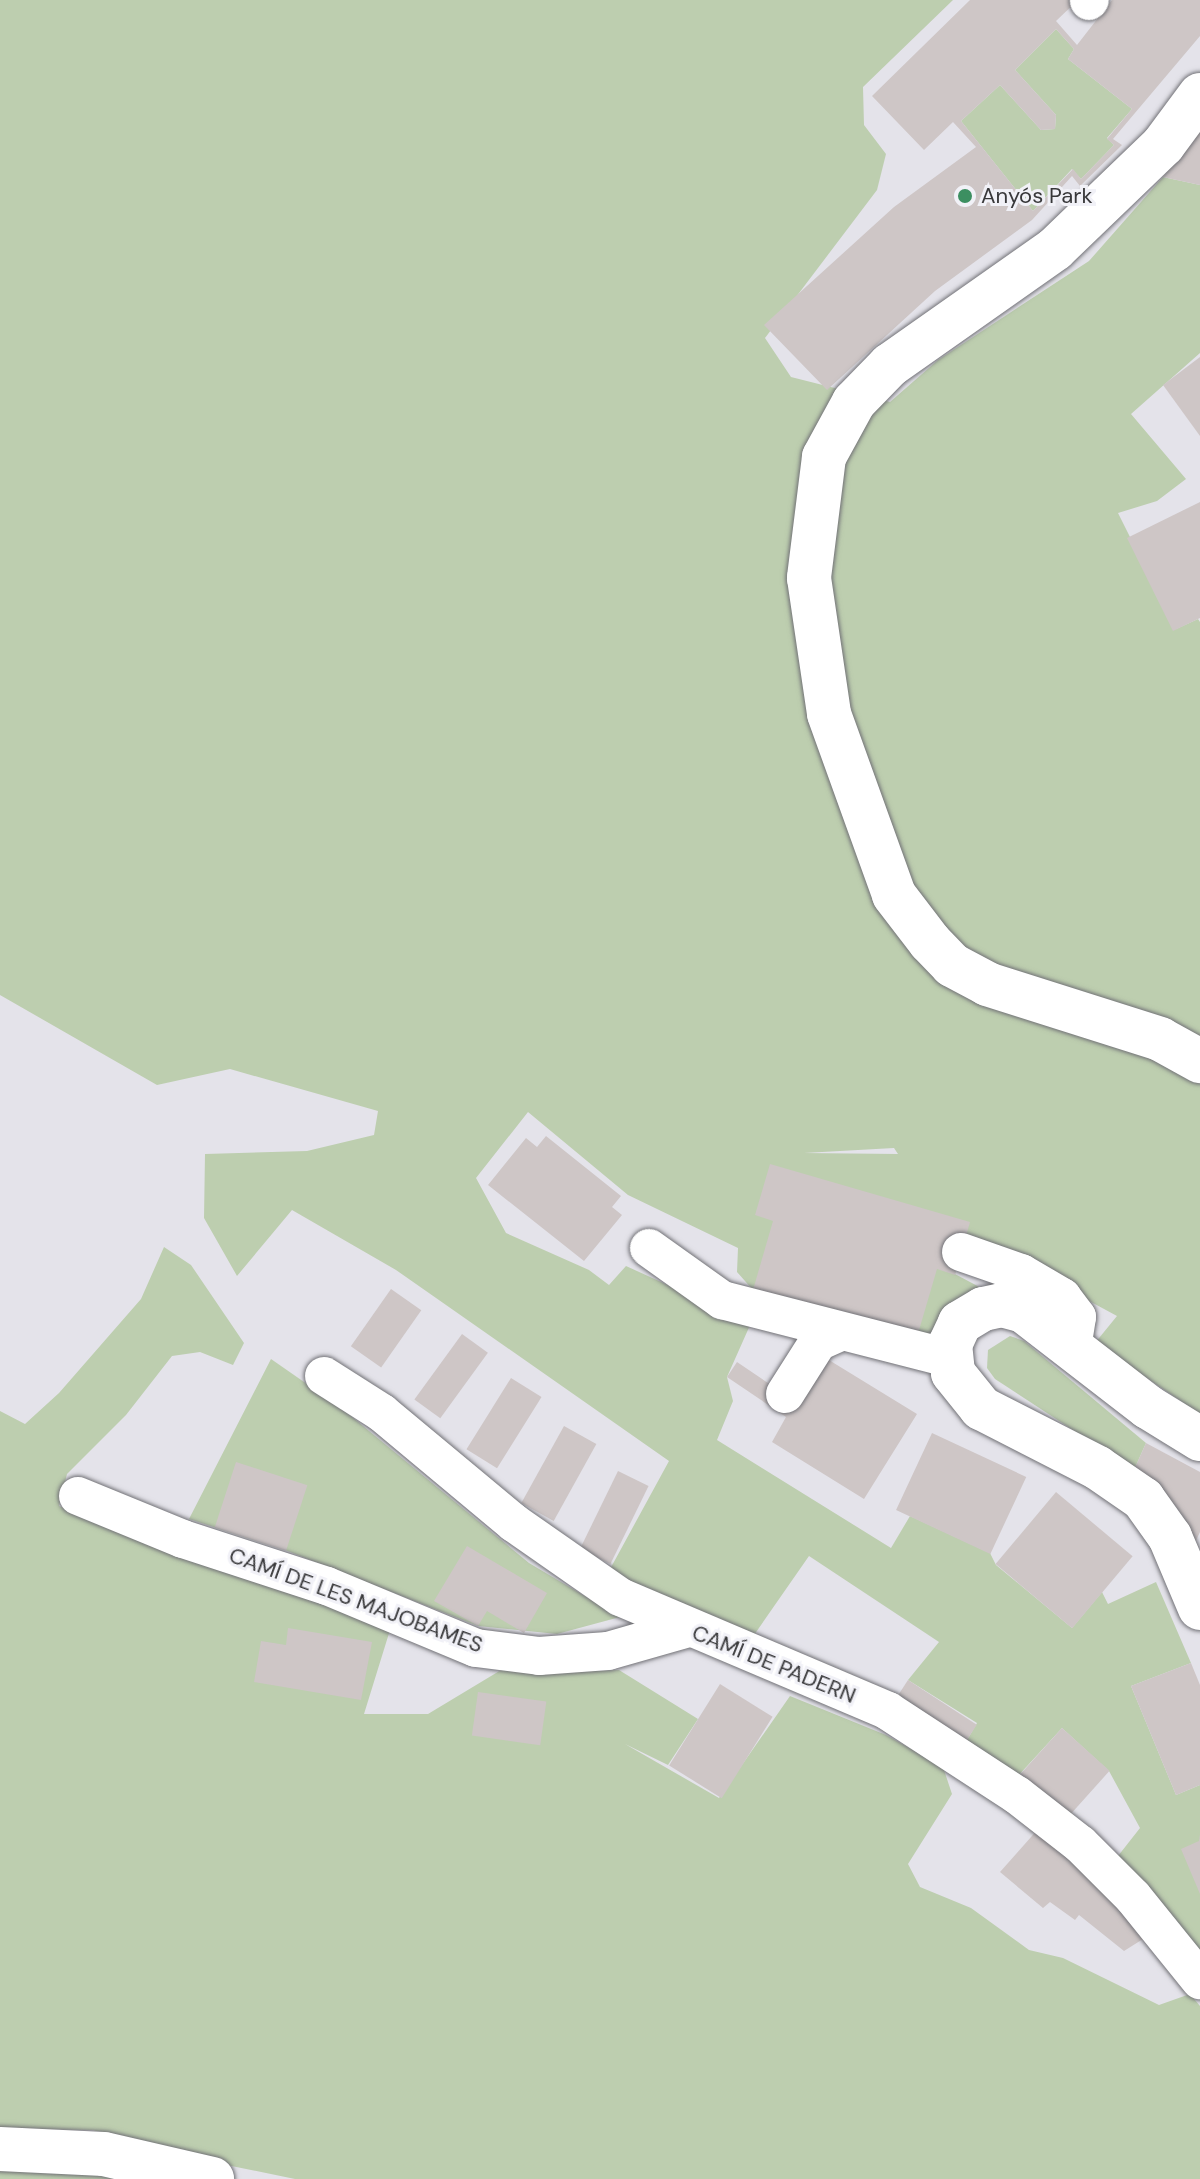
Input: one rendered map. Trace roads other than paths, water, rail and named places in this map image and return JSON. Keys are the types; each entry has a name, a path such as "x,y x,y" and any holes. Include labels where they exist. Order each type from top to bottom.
{"main road":[{"path":"1200,95 1163,145 1055,249 890,365 854,402 824,457 809,578 829,714 894,895 930,942 952,965 987,984 1160,1039 1200,1061"},
{"path":"1200,1439 1024,1311 1002,1305 960,1323 948,1358 962,1390 981,1408 1098,1468 1143,1499 1170,1537 1200,1608"},
{"path":"0,2149 104,2154 212,2179"}],"street":[{"path":"649,1248 722,1300 948,1358"},
{"path":"961,1252 1021,1273 1062,1297 1077,1317 1073,1342 1078,1353"},
{"path":"785,1394 818,1342 840,1332"},
{"name":"CAMÍ DE PADERN","path":"324,1376 382,1413 565,1561 620,1597 888,1711 1017,1795 1080,1844 1133,1897 1200,1980"},
{"name":"CAMÍ DE LES MAJOBAMES","path":"78,1496 183,1539 327,1586 476,1648 539,1656 608,1651 688,1628"}],"place":[{"name":"Anyós Park","path":"965,196"}]}
